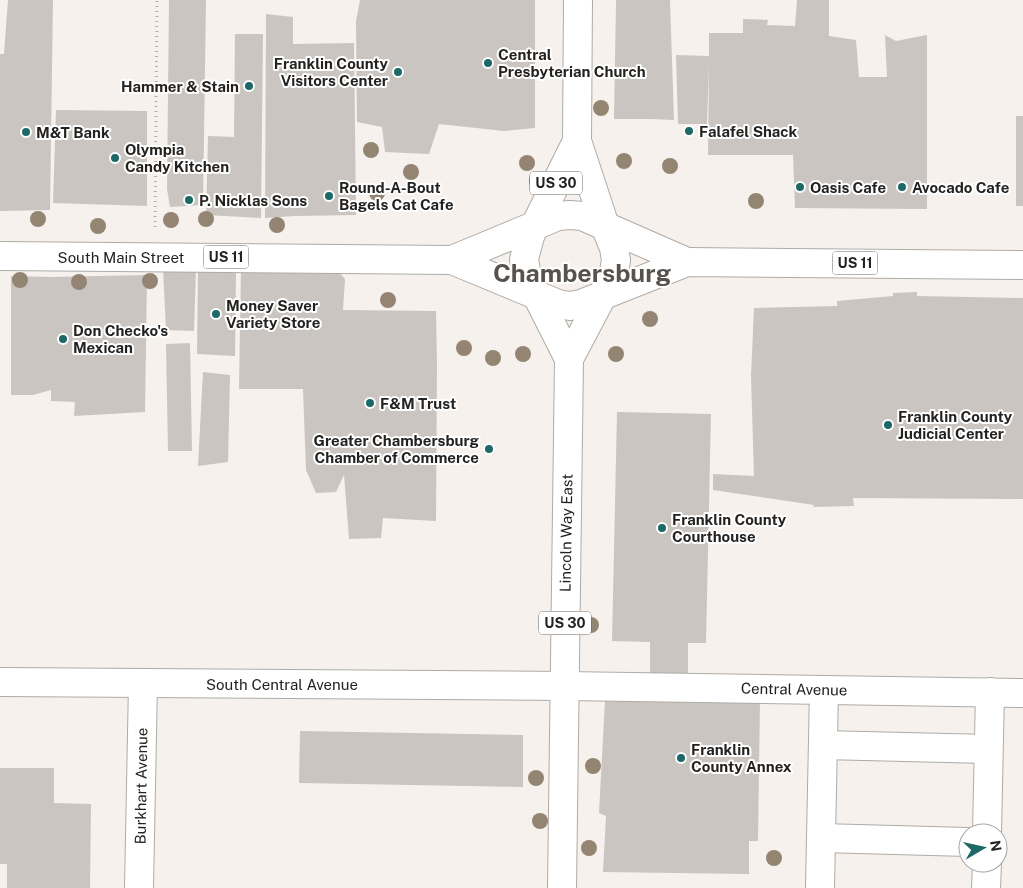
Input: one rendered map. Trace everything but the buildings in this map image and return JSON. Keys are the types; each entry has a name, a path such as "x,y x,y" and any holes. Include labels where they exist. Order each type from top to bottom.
{"main road":[{"name":"US 30","path":"578,0 577,141 604,226 614,248 616,260 614,272 602,296"},
{"name":"US 30","path":"537,295 526,271 524,259 530,236 577,141"},
{"name":"US 11","path":"536,226 558,216 582,216 687,262"},
{"name":"South Main Street","path":"452,260 536,226"},
{"name":"South Main Street","path":"0,256 452,260 537,295"},
{"name":"US 11","path":"537,295 558,304 570,306 581,304 687,262 1023,265"},
{"name":"Lincoln Way East","path":"537,295 569,359"},
{"name":"Lincoln Way East","path":"562,888 569,359 602,296"},
{"name":"South Central Avenue","path":"0,682 565,686"},
{"name":"Burkhart Avenue","path":"139,888 142,683"},
{"name":"Central Avenue","path":"565,686 1023,693"},
{"path":"820,888 824,690"},
{"path":"987,823 990,692"},
{"path":"823,745 988,749"},
{"path":"821,838 958,842"},
{"path":"986,873 986,888"}],"path":[{"path":"154,257 157,0"}],"place":[{"name":"Central Presbyterian Church","path":"488,63"},
{"name":"Franklin County Visitors Center","path":"398,72"},
{"name":"Hammer & Stain","path":"249,86"},
{"name":"Falafel Shack","path":"689,131"},
{"name":"M&T Bank","path":"26,132"},
{"name":"Olympia Candy Kitchen","path":"115,158"},
{"name":"Oasis Cafe","path":"800,187"},
{"name":"Avocado Cafe","path":"902,187"},
{"name":"Round-A-Bout Bagels Cat Cafe","path":"329,196"},
{"name":"P. Nicklas Sons","path":"189,200"},
{"name":"Money Saver Variety Store","path":"216,314"},
{"name":"Don Checko's Mexican","path":"63,339"},
{"name":"F&M Trust","path":"370,403"},
{"name":"Franklin County Judicial Center","path":"888,425"},
{"name":"Greater Chambersburg Chamber of Commerce","path":"489,449"},
{"name":"Franklin County Courthouse","path":"662,528"},
{"name":"Franklin County Annex","path":"681,758"}],"district":[{"name":"Chambersburg","path":"582,273"}]}
